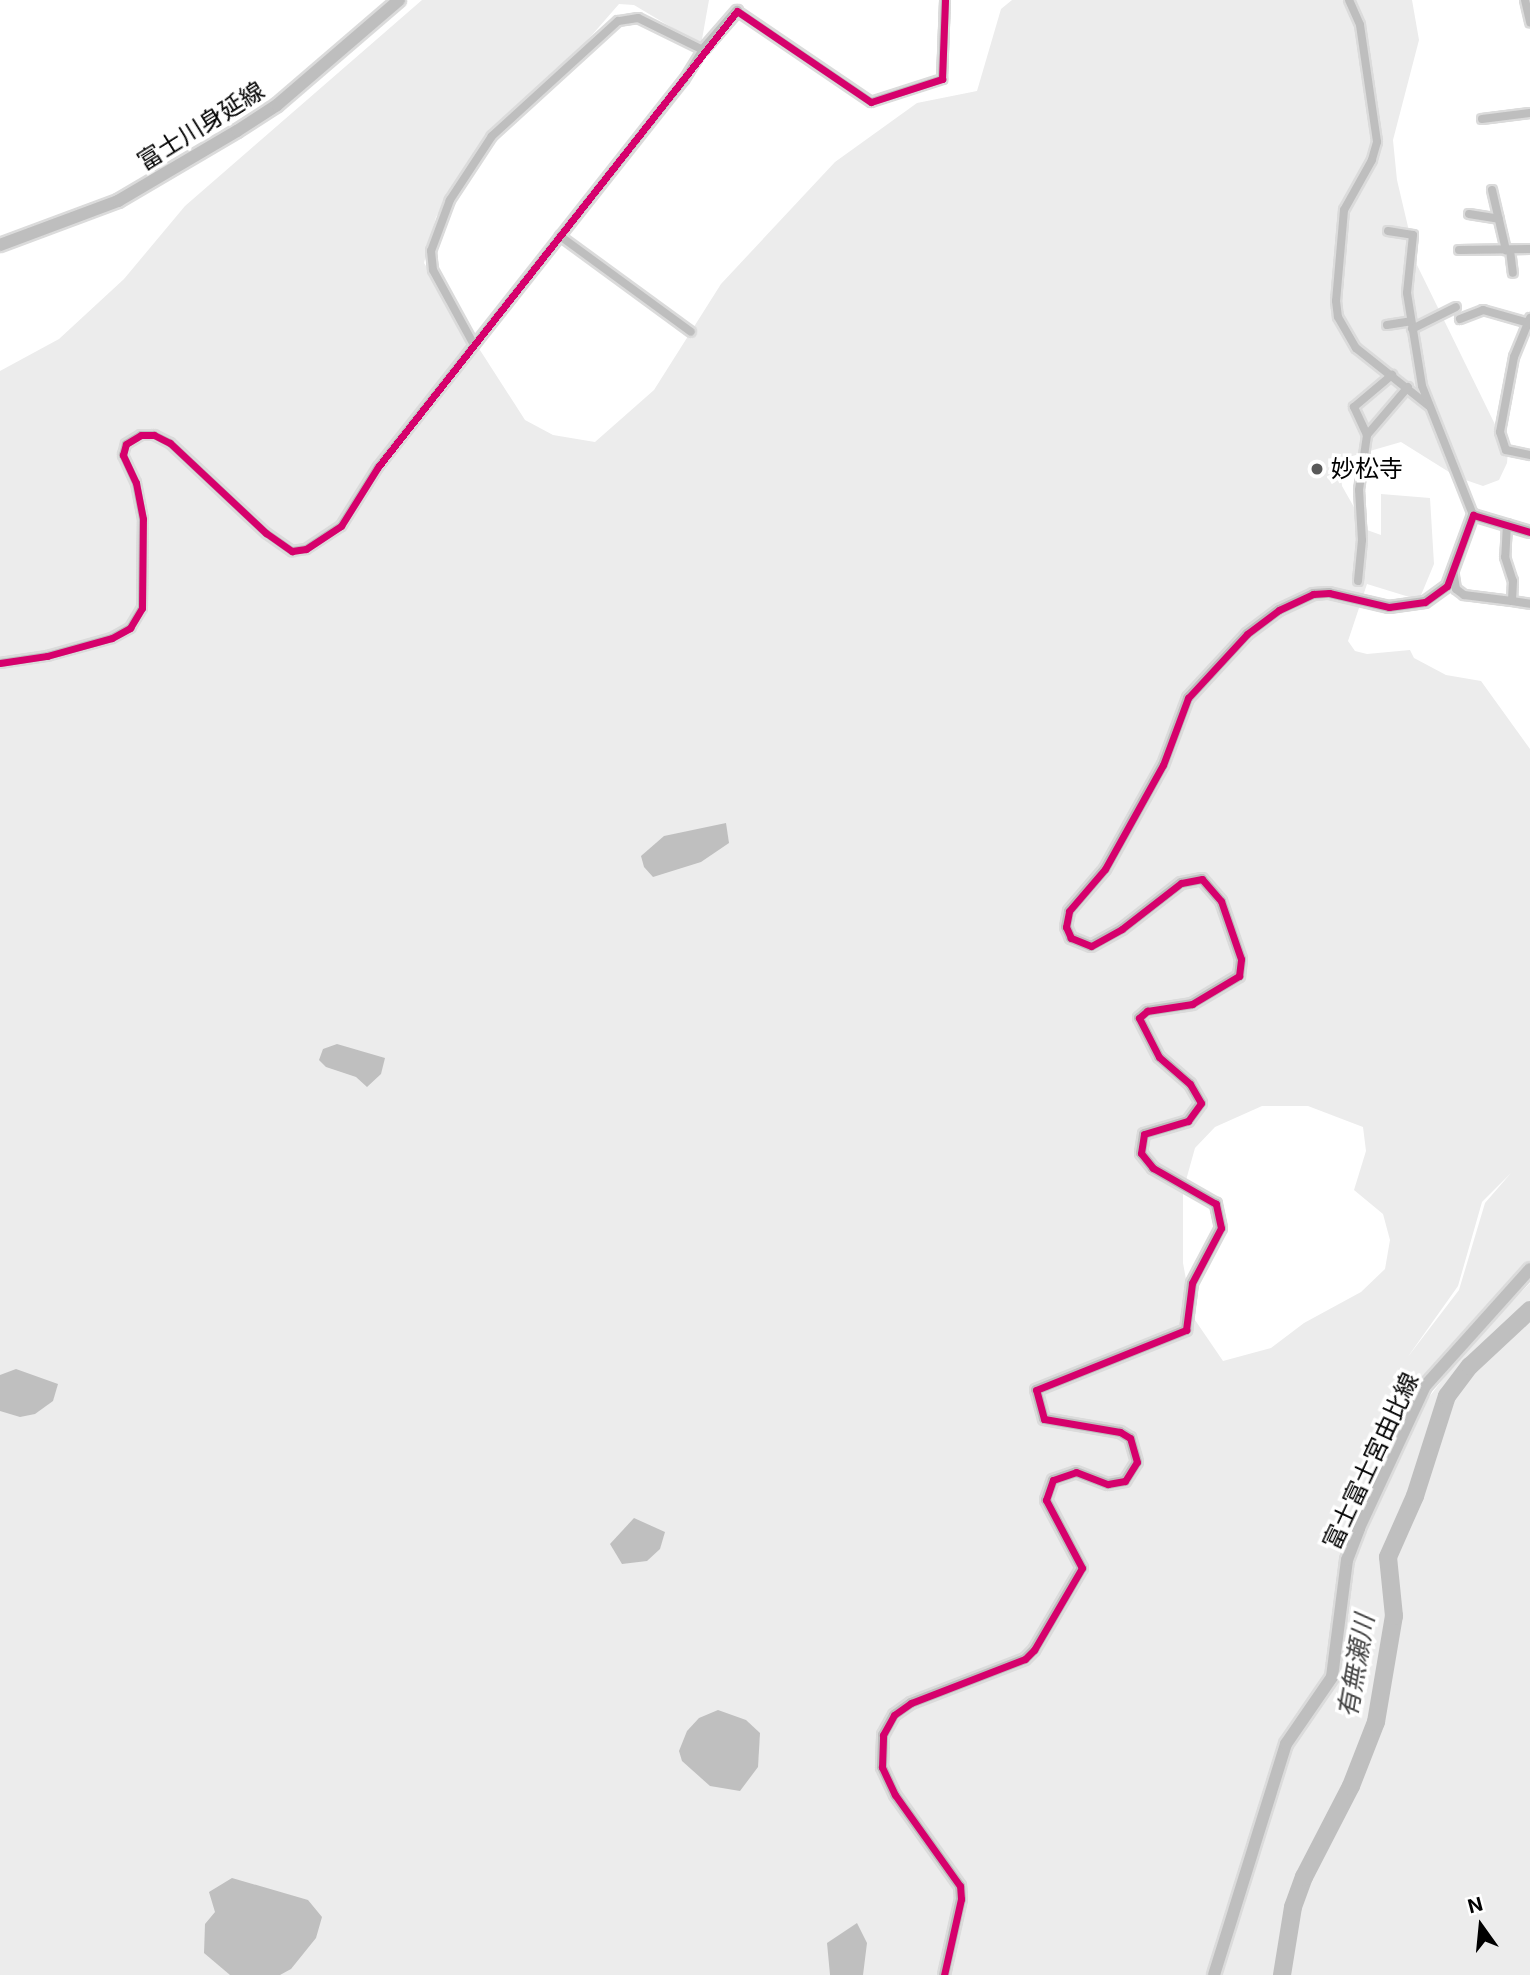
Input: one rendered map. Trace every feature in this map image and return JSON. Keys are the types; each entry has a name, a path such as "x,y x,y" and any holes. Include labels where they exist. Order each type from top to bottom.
{"main road":[{"name":"富士川身延線","path":"0,245 108,206 237,131 277,105 399,0"},
{"name":"富士富士宮由比線","path":"1214,1975 1286,1744 1332,1677 1347,1560 1359,1528 1425,1387 1530,1269"}],"street":[{"path":"0,663 47,656 113,638 130,628 142,608 143,519 136,483 123,455 126,444 141,435 154,435 170,443 278,543 292,551 306,549 341,526 378,467 703,50 737,11 871,102 942,79 945,0"},
{"path":"1349,0 1360,24 1377,142 1372,160 1344,210 1336,301 1343,330 1356,348 1429,406"},
{"path":"1525,0 1530,22"},
{"path":"474,345 433,270 431,251 450,200 492,136 618,22 638,18 703,50"},
{"path":"1482,119 1530,113"},
{"path":"1492,190 1513,273"},
{"path":"1469,214 1499,219"},
{"path":"944,1975 959,1911 960,1886 895,1795 882,1767 883,1735 894,1716 911,1703 1025,1659 1034,1650 1082,1568 1046,1500 1053,1480 1076,1472 1108,1484 1116,1483 1133,1473 1137,1462 1130,1438 1120,1432 1044,1419 1036,1390 1186,1329 1192,1283 1221,1228 1216,1204 1153,1168 1141,1153 1144,1134 1188,1121 1201,1103 1190,1084 1159,1057 1139,1018 1147,1011 1192,1004 1239,976 1241,959 1222,901 1202,879 1181,883 1122,929 1091,946 1071,939 1066,927 1069,911 1105,869 1163,765 1188,698 1247,635 1279,610 1313,594 1329,593 1389,607 1425,602 1447,586 1473,515 1448,444 1429,406 1411,325 1407,293 1413,235 1388,231"},
{"path":"560,236 691,332"},
{"path":"1459,250 1530,249"},
{"path":"1387,326 1411,325 1457,307"},
{"path":"1460,319 1483,310 1529,320 1514,356 1500,432 1506,450 1530,455"},
{"path":"1367,435 1354,407 1392,375"},
{"path":"1358,582 1362,540 1359,490 1367,435 1408,387"},
{"path":"1473,515 1530,532"},
{"path":"1507,524 1505,557 1513,581 1511,601"},
{"path":"1452,567 1455,589 1464,595 1530,604"}],"shaded area":[{"path":"422,0 709,0 701,45 634,5 619,4 558,74 493,134 436,217 424,263 525,420 553,435 595,442 654,390 721,284 835,162 917,103 977,91 1001,9 1012,0 1412,0 1419,40 1393,140 1397,180 1417,265 1508,451 1507,463 1499,480 1483,486 1457,477 1401,442 1349,457 1341,475 1342,486 1367,530 1381,535 1381,494 1430,498 1434,564 1419,600 1367,584 1348,641 1355,651 1367,654 1410,650 1414,658 1446,675 1481,681 1530,749 1530,1262 1442,1355 1414,1408 1417,1413 1462,1354 1530,1283 1530,1975 0,1975 0,371 59,339 124,279 185,206","holes":["1262,1106 1308,1106 1363,1127 1366,1151 1354,1190 1383,1214 1390,1240 1385,1269 1361,1292 1304,1323 1271,1348 1223,1361 1195,1320 1190,1301 1183,1263 1183,1191 1195,1148 1215,1127","1511,1173 1485,1203 1459,1290 1407,1358 1458,1286 1482,1202"]},
{"path":"726,823 729,843 701,862 653,877 644,867 641,856 664,836"},
{"path":"337,1044 385,1058 381,1074 367,1087 356,1077 326,1067 319,1060 323,1049"},
{"path":"16,1369 58,1384 53,1401 35,1414 20,1417 0,1411 0,1375"},
{"path":"634,1518 665,1532 660,1549 647,1561 622,1564 610,1544"},
{"path":"718,1710 746,1720 760,1733 758,1767 740,1791 710,1786 682,1761 679,1751 687,1731 699,1718"},
{"path":"232,1878 308,1900 322,1917 316,1938 291,1969 280,1975 230,1975 204,1953 205,1924 215,1912 209,1892"},
{"path":"857,1923 867,1943 863,1975 830,1975 827,1943"}],"waterway":[{"name":"有無瀬川","path":"1282,1975 1293,1907 1304,1877 1351,1786 1376,1722 1394,1616 1388,1557 1415,1496 1447,1396 1470,1366 1530,1310"}],"cycle path":[{"path":"0,663 47,656 112,638 130,628 142,608 143,519 136,483 123,455 126,444 141,435 154,435 170,443 266,533 292,551 306,549 341,526 378,467 737,11 871,102 942,79 945,0"},
{"path":"944,1975 961,1899 960,1886 895,1795 882,1767 883,1735 894,1715 911,1703 1025,1659 1034,1650 1082,1568 1046,1500 1053,1480 1076,1472 1108,1484 1125,1481 1137,1462 1130,1438 1120,1432 1044,1419 1036,1390 1186,1330 1192,1283 1221,1228 1216,1204 1153,1168 1141,1153 1144,1134 1188,1121 1201,1103 1190,1084 1159,1057 1139,1018 1147,1011 1192,1004 1239,976 1241,959 1221,901 1202,879 1181,883 1122,929 1091,946 1071,938 1066,927 1069,911 1105,869 1163,765 1188,698 1247,634 1279,610 1313,594 1329,593 1389,607 1425,602 1447,586 1473,515 1530,532"}],"place":[{"name":"妙松寺","path":"1317,469"}]}
